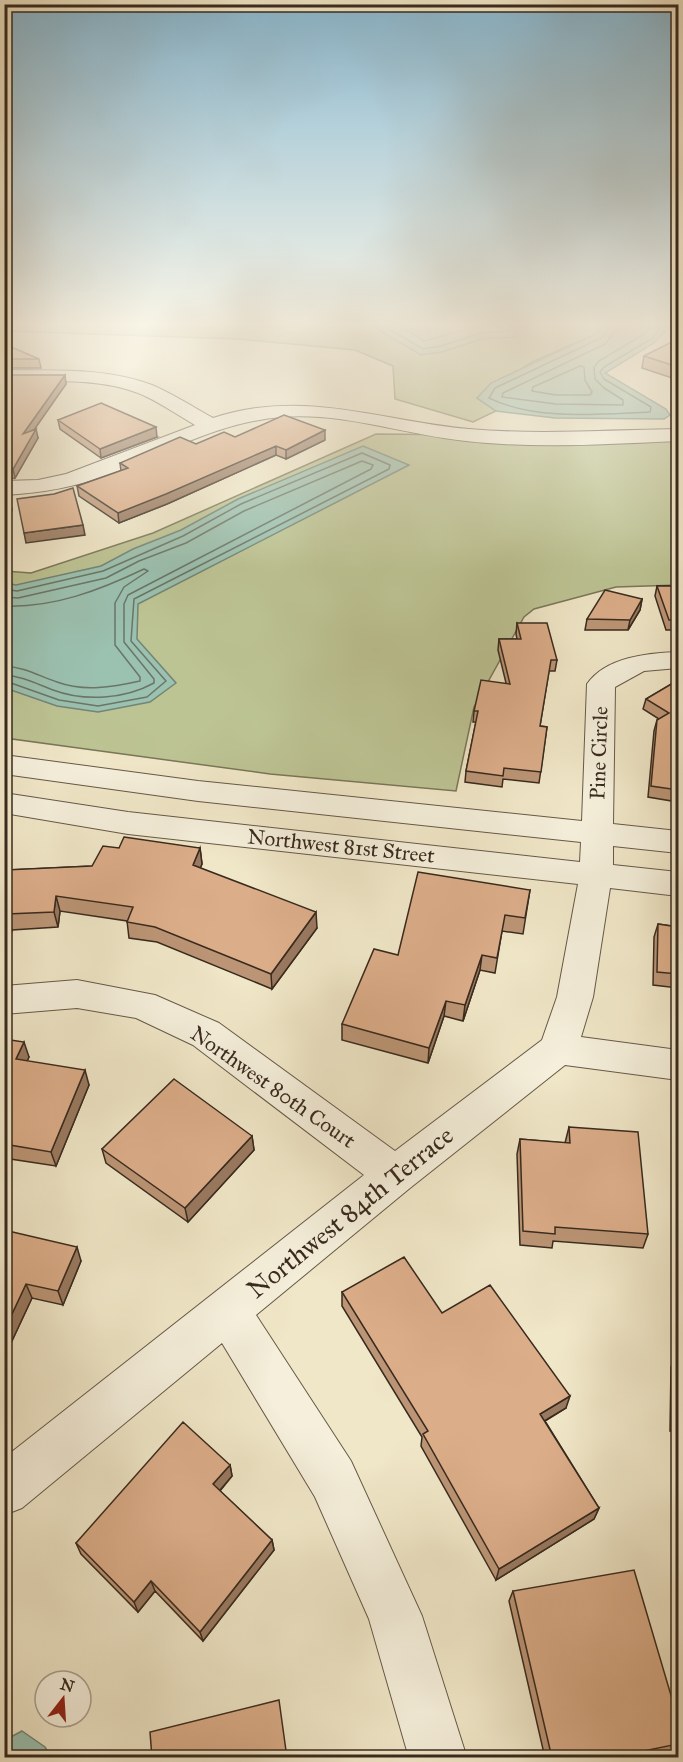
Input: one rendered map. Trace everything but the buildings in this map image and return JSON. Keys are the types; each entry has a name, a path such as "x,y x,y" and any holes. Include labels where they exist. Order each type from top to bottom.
{"street":[{"path":"171,404 210,425"},
{"path":"4,488 20,489 62,483 210,425 259,413 304,410 354,415 418,429 511,439 678,435"},
{"name":"Pine Circle","path":"596,874 601,684 618,670 646,662 678,660"},
{"name":"Northwest 81st Street","path":"4,764 198,791 678,842"},
{"name":"Northwest 81st Street","path":"4,803 128,823 678,884"},
{"path":"596,874 575,998 558,1049 678,1065"},
{"name":"Northwest 80th Court","path":"4,1000 77,994 142,1005 206,1034 395,1175"},
{"name":"Northwest 84th Terrace","path":"4,1490 395,1175 558,1049"},
{"path":"227,1310 333,1479 395,1616 438,1758"}],"shaded area":[{"path":"413,404 486,404 496,411 473,422"},
{"path":"376,434 678,437 678,585 616,587 534,609 524,617 474,707 456,791 270,774 5,738 5,571 31,573 153,533"}],"water":[{"path":"486,404 658,404 666,409 670,415 664,419 555,418 496,411"},
{"path":"363,446 409,465 138,604 137,639 176,683 150,702 98,712 57,706 5,688 5,583 16,585 101,566 133,549 181,530 238,499"},
{"path":"22,1731 45,1747 51,1757 5,1757 5,1740"}]}
